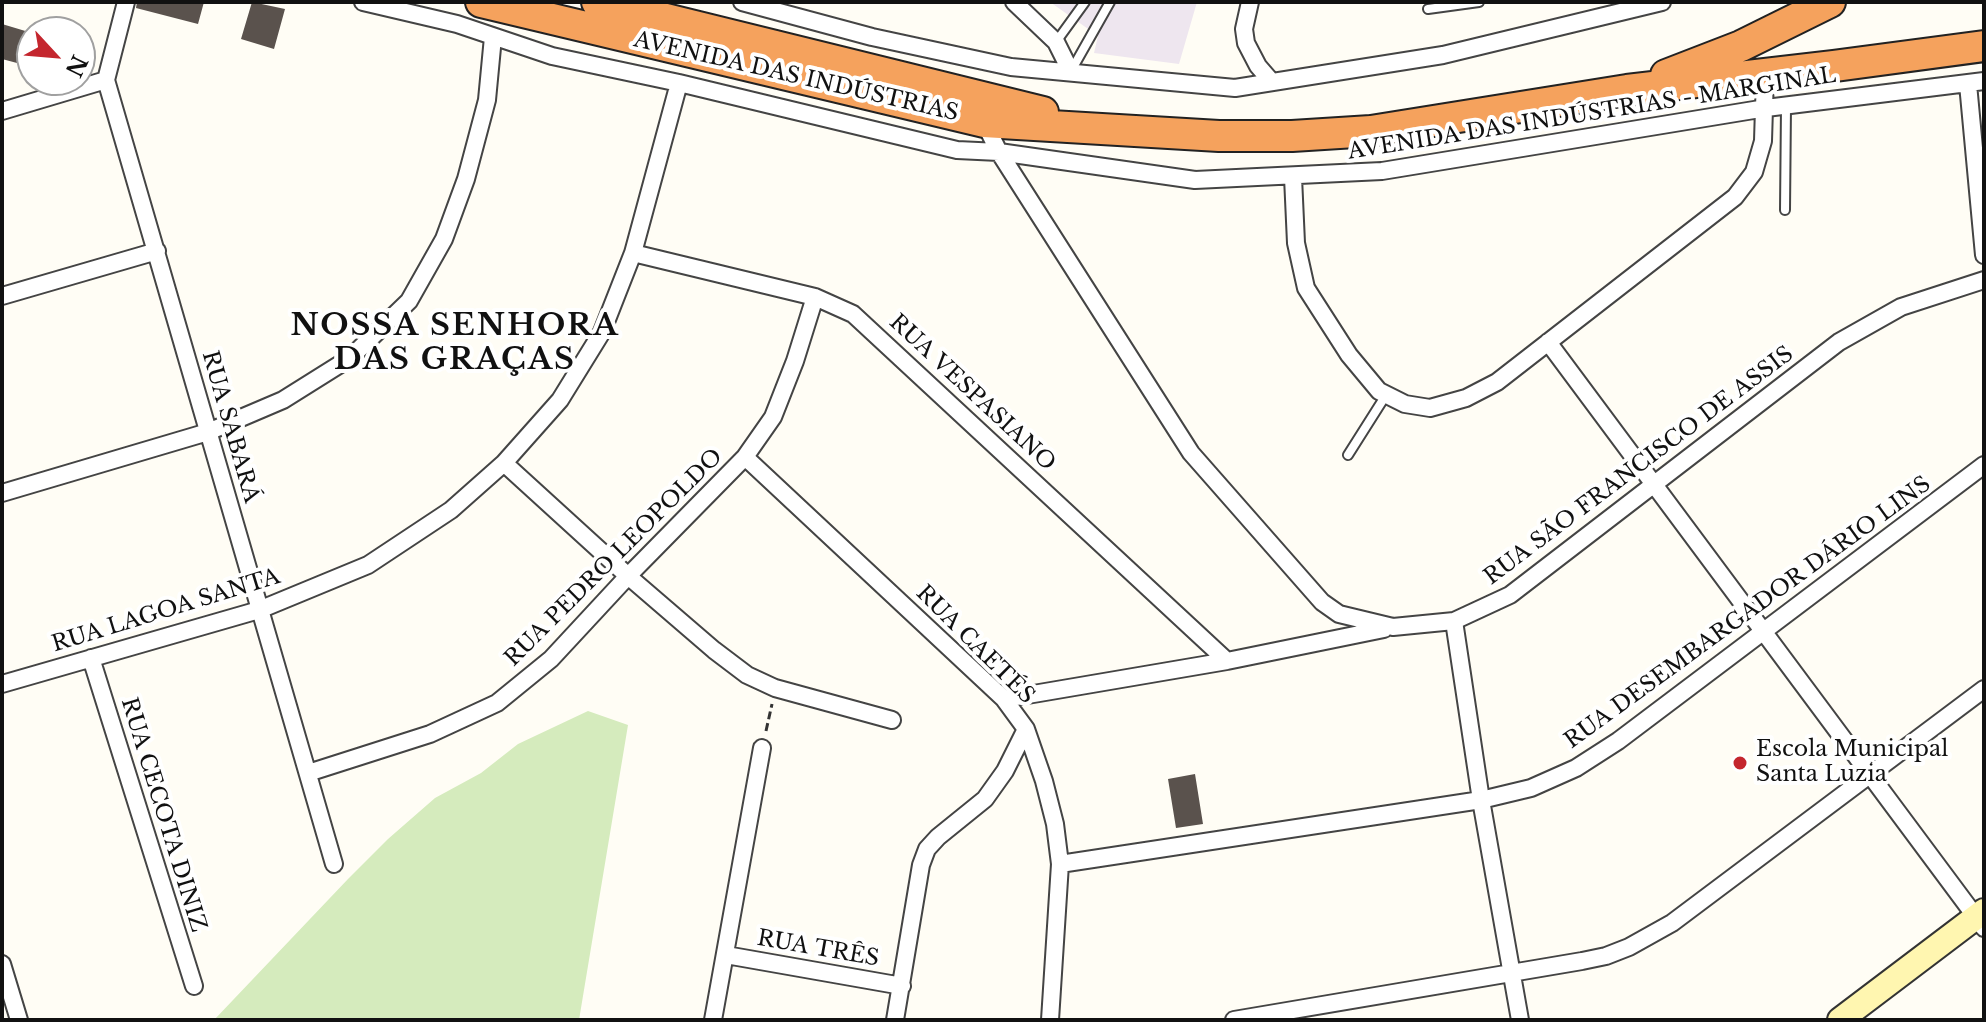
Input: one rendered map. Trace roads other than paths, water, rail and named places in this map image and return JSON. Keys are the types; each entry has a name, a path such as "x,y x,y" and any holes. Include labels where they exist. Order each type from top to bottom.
{"highway":[{"name":"AVENIDA DAS INDÚSTRIAS","path":"481,2 984,122 1219,136 1292,136 1371,131 1627,90 1984,46"},
{"name":"AVENIDA DAS INDÚSTRIAS","path":"597,2 1114,130"},
{"name":"AVENIDA DAS INDÚSTRIAS","path":"1627,90 1741,46 1830,2"}],"main road":[{"path":"1840,1020 1982,919"}],"street":[{"path":"2,111 106,80 126,2"},
{"name":"AVENIDA DAS INDÚSTRIAS - MARGINAL","path":"363,2 422,8 493,37 552,56 679,83 957,150 999,152 1195,180 1382,171 1786,105 1976,82"},
{"path":"742,2 872,37 1011,67 1235,88 1443,55 1624,6 1662,2"},
{"path":"1014,2 1056,42 1071,72"},
{"path":"1250,2 1244,29 1246,43 1258,66 1271,81"},
{"path":"786,48 794,15"},
{"path":"2,493 208,432 283,400 350,358 409,301 444,239 466,179 487,100 493,37"},
{"path":"864,68 872,37"},
{"path":"1040,68 1056,42"},
{"path":"1293,177 1296,243 1306,288 1349,355 1379,391 1405,404 1430,408 1466,398 1497,382 1735,197 1754,172 1763,141 1765,75"},
{"name":"RUA SABARÁ","path":"106,80 334,864"},
{"path":"1976,82 1984,255"},
{"name":"RUA LAGOA SANTA","path":"2,684 259,610 368,565 451,510 504,463 560,400 602,332 633,253 679,83"},
{"name":"RUA SÃO FRANCISCO DE ASSIS","path":"984,122 999,152 1191,453 1322,602 1339,614 1393,627 1454,621 1510,595 1839,342 1901,307 1984,280"},
{"path":"2,296 157,251"},
{"name":"RUA VESPASIANO","path":"633,253 815,297 853,314 1227,661"},
{"name":"RUA PEDRO LEOPOLDO","path":"308,773 430,734 497,703 551,659 745,457 773,417 815,297"},
{"path":"1548,342 1870,775 1982,919"},
{"name":"RUA CAETÉS","path":"745,457 1004,699 1026,729 1052,810 1060,864 1050,1020"},
{"path":"504,463 628,576 747,675 775,688 892,720"},
{"name":"RUA DESEMBARGADOR DÁRIO LINS","path":"1060,864 1481,800 1531,788 1576,768 1618,741 1984,465"},
{"path":"1454,621 1481,800 1520,1020"},
{"path":"1004,699 1227,661 1393,627"},
{"name":"RUA CECOTA DINIZ","path":"91,658 194,986"},
{"path":"1234,1020 1606,956 1650,937 1984,689"},
{"path":"895,1020 921,865 927,849 985,799 1005,771 1026,729"},
{"path":"713,1020 762,748"},
{"name":"RUA TRÊS","path":"726,955 902,986"},
{"path":"2,964 19,1020"}],"lane":[{"path":"1056,42 1085,2"},
{"path":"1071,72 1110,2"},
{"path":"1428,9 1479,2"},
{"path":"1785,210 1786,105"},
{"path":"1348,455 1387,395"}],"place":[{"name":"Escola Municipal Santa Luzia","path":"1740,763"}],"district":[{"name":"NOSSA SENHORA DAS GRAÇAS","path":"455,344"}]}
